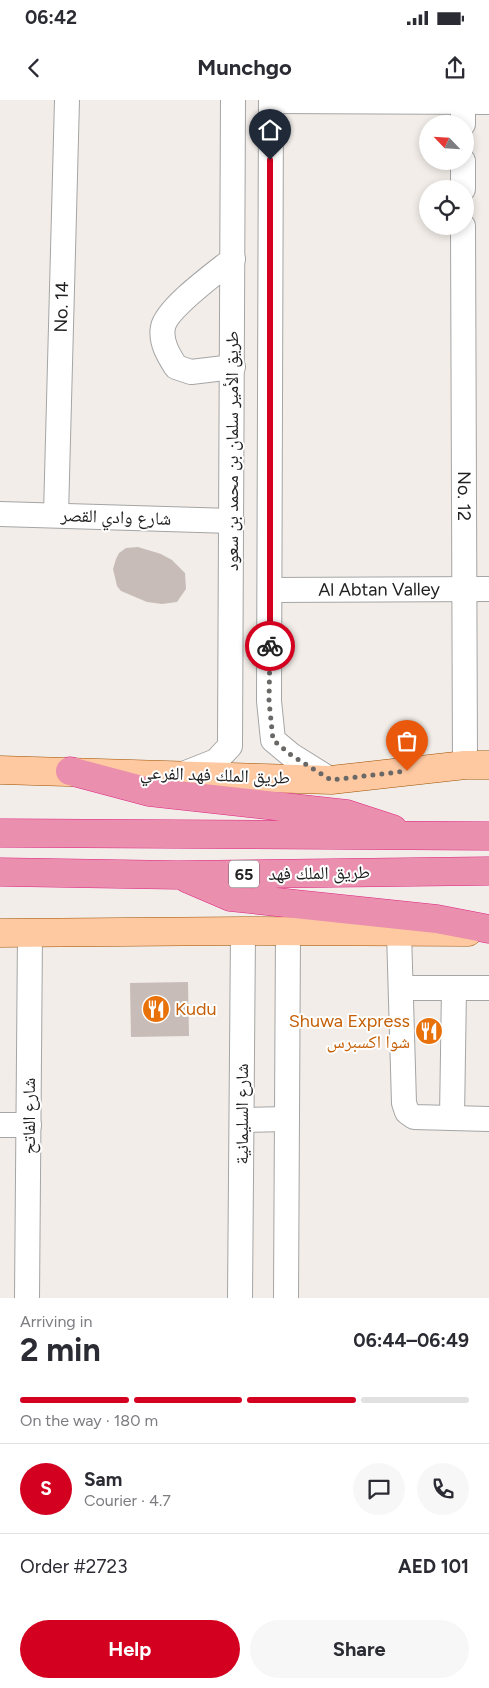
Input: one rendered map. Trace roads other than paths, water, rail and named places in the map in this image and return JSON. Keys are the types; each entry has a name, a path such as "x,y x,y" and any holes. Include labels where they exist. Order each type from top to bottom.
{"highway":[{"path":"70,772 149,792 347,814 418,837"},
{"name":"طريق الملك فهد","path":"0,833 489,836"},
{"name":"طريق الملك فهد","path":"0,872 178,875 489,871"},
{"path":"178,875 230,897 437,919 489,931"}],"main road":[{"name":"طريق الملك فهد الفرعي","path":"0,770 183,774 331,780 477,765"},
{"path":"0,933 243,930 489,931"}],"street":[{"name":"No. 14","path":"56,515 67,100"},
{"name":"طريق الأمير سلمان بن محمد بن سعود","path":"183,774 216,761 230,746 234,100"},
{"path":"331,780 291,755 273,740 269,701 271,101 463,113 489,102"},
{"name":"No. 12","path":"463,235 463,588 477,765"},
{"path":"233,259 181,302 167,318 163,326 163,339 176,368 191,372 233,367"},
{"name":"شارع وادي القصر","path":"0,514 232,521"},
{"name":"Al Abtan Valley","path":"270,590 489,588"},
{"path":"232,655 270,654"},
{"name":"شارع السليمانية","path":"240,1298 243,930"},
{"path":"286,1298 288,931"},
{"path":"399,932 404,1103 407,1112 414,1117 489,1119"},
{"name":"شارع الفاتح","path":"27,1298 30,934"},
{"path":"402,988 489,988"},
{"path":"452,1118 454,988"},
{"path":"242,1120 287,1119"},
{"path":"0,1125 29,1125"}],"place":[{"name":"Kudu","path":"156,1009"},
{"name":"Shuwa Express شوا اكسبرس","path":"429,1031"}]}
